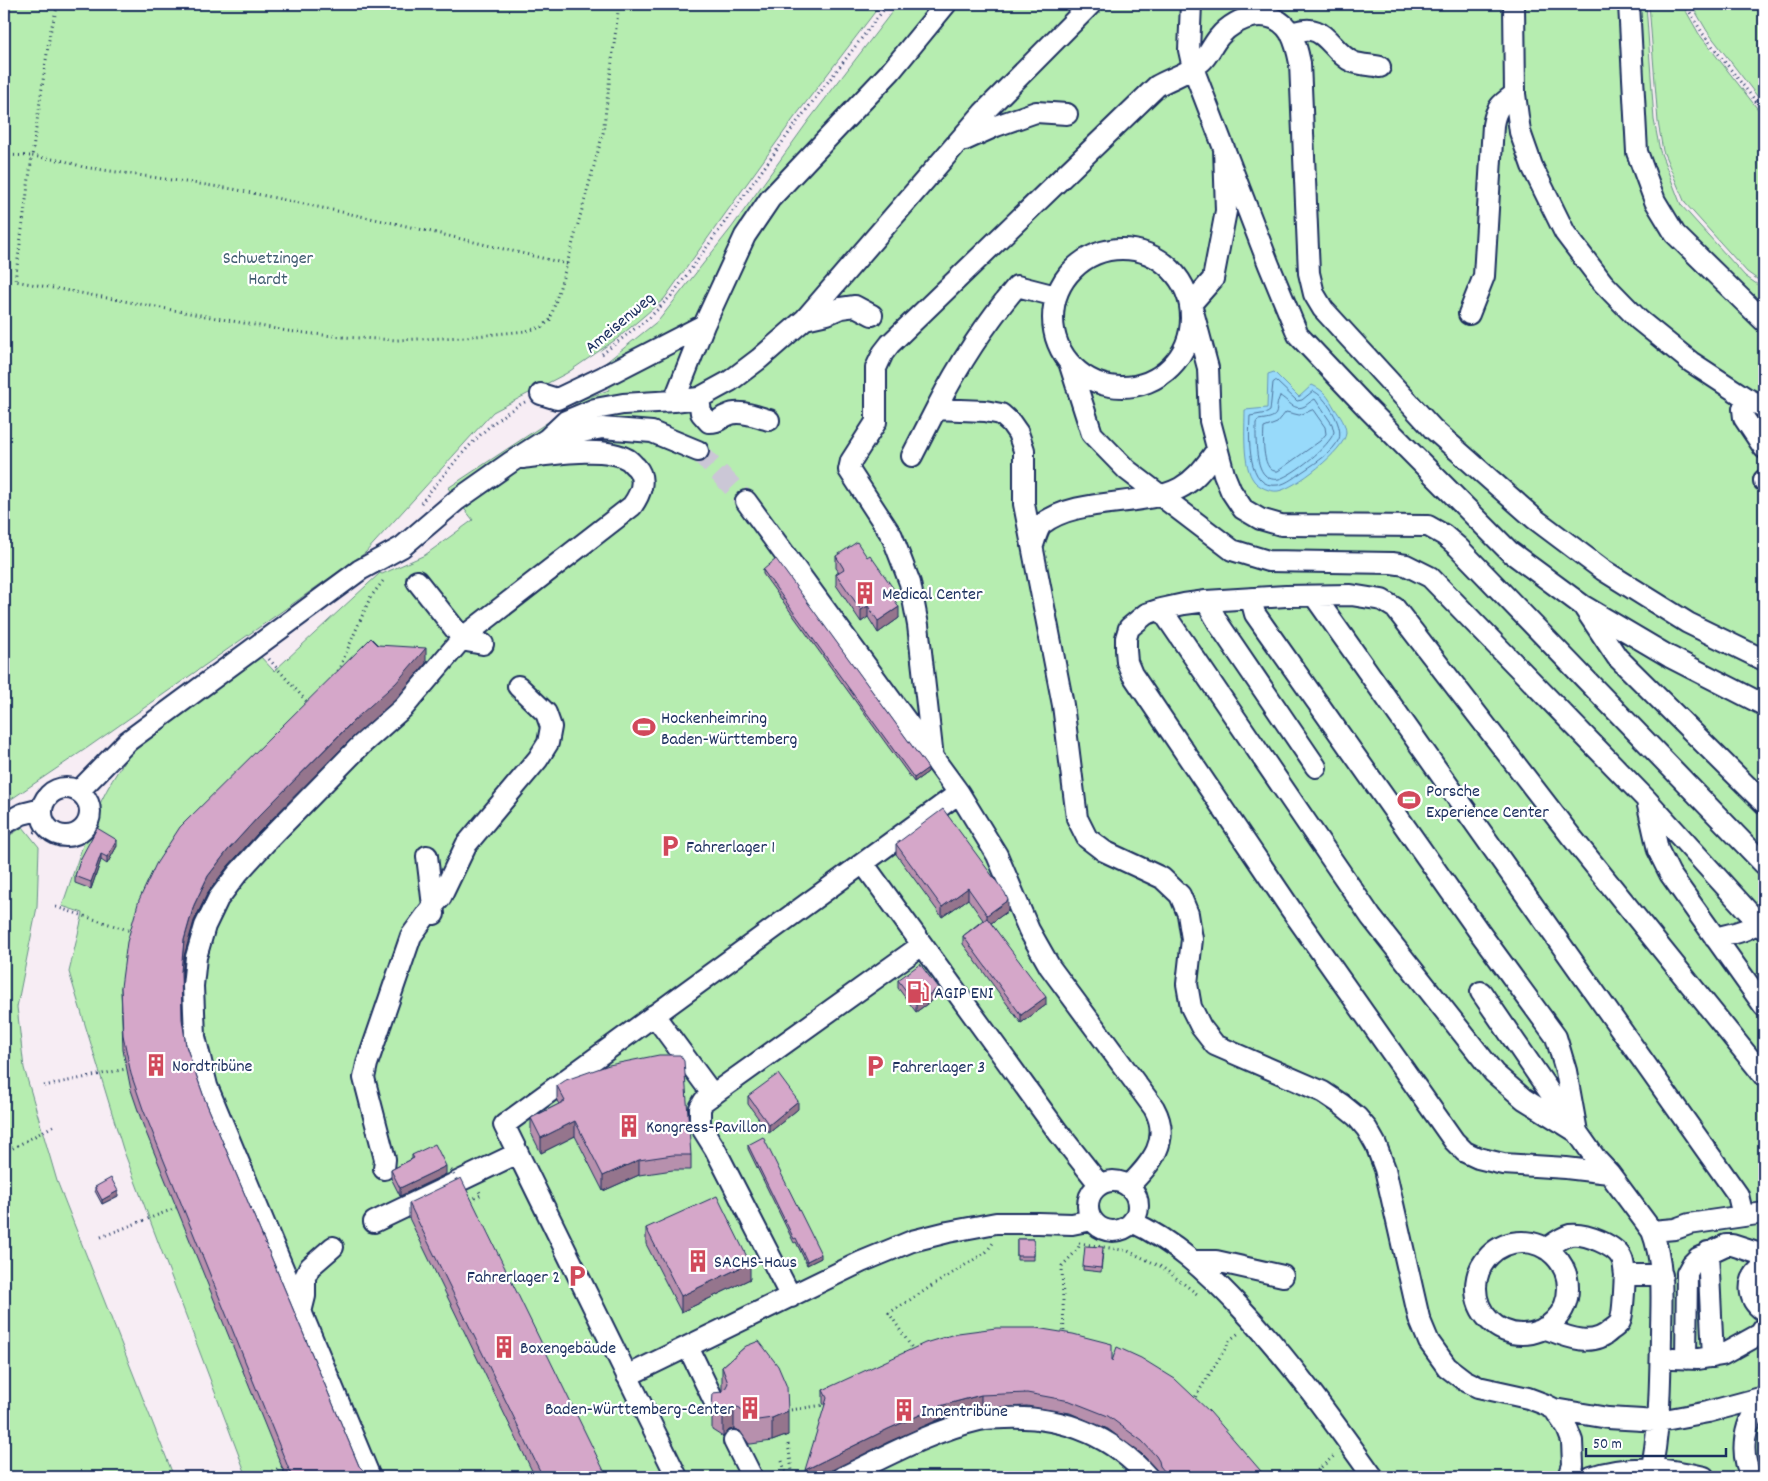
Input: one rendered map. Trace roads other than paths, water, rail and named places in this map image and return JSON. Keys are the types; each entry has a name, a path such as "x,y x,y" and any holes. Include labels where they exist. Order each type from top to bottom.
{"lane":[{"path":"674,401 704,325 745,236 770,198 890,71 946,4"},
{"path":"79,791 128,742 360,570 402,547 457,500 516,458 547,439 566,421 595,409 623,404 699,398 730,381 759,359 805,319 983,114 1091,4"},
{"path":"1191,4 1190,50 1193,68 1298,335 1509,551 1582,605 1670,657 1764,705"},
{"path":"1514,4 1515,94 1520,132 1532,166 1561,226 1603,283 1639,320 1691,362 1755,402 1743,409 1744,418 1764,448"},
{"path":"1629,4 1637,152 1655,201 1675,234 1764,321"},
{"path":"933,758 918,625 910,583 892,536 849,470 851,461 876,422 878,361 890,344 1157,86 1193,68 1201,62 1219,37 1241,20 1252,16 1272,17 1280,22 1290,33 1297,50 1300,64 1302,154 1309,273 1314,294 1323,309 1434,429 1535,519 1602,570 1680,618 1764,660"},
{"path":"1290,33 1315,31 1322,34 1337,51 1353,62 1380,67"},
{"path":"1469,314 1484,276 1494,114 1502,104 1515,94"},
{"path":"960,142 996,126 1036,112 1067,114"},
{"path":"1068,362 1086,377 1108,386 1130,387 1153,380 1172,367 1185,349 1192,326 1191,304 1213,279 1226,211 1224,148"},
{"path":"1715,938 1746,930 1762,923 1646,799 1430,576 1412,567 1375,562 1290,562 1268,561 1250,557 1232,550 1127,470 1092,434 1068,362 1057,342 1053,319 1056,296 1067,276 1083,260 1104,251 1127,248 1149,253 1168,265 1183,283 1191,304 1208,368 1210,421 1217,450 1231,491 1243,509 1260,519 1281,525 1428,526 1444,535 1458,547 1764,864"},
{"path":"912,456 950,382 979,333 1017,286 1056,296"},
{"path":"805,319 827,314 841,308 855,306 872,315"},
{"path":"541,394 557,399 604,378 704,325"},
{"path":"699,398 701,412 709,422 719,422 728,414 744,413 769,420"},
{"path":"936,409 985,411 1001,414 1012,423 1024,450 1024,504 1063,705 1078,818 1087,838 1104,851 1162,878 1180,894 1188,914 1192,939 1187,984 1191,1007 1201,1028 1216,1045 1323,1092 1357,1117 1376,1145 1382,1161 1419,1318 1436,1354 1452,1371 1478,1387 1528,1398 1554,1409 1608,1418 1659,1421 1708,1412 1764,1397"},
{"path":"547,439 610,428 652,432 698,451"},
{"path":"1033,545 1041,525 1066,512 1116,501 1158,495 1178,489 1194,480 1217,450"},
{"path":"370,1477 207,1086 195,1037 193,986 196,957 205,926 218,899 267,840 360,745 404,707 461,639 632,506 640,494 642,485 639,470 628,459 620,456 604,452 586,452 516,458"},
{"path":"746,501 959,793 997,855 1029,930 1050,967 1154,1108 1160,1119 1162,1129 1159,1146 1151,1162 1129,1186"},
{"path":"417,581 461,639 482,644"},
{"path":"1609,1172 1503,1164 1478,1158 1465,1152 1454,1142 1290,908 1132,674 1127,662 1126,650 1126,638 1129,628 1146,614 1184,604 1206,601 1286,596 1351,596 1382,600 1395,608 1570,835 1764,1076"},
{"path":"1315,597 1738,1195 1743,1216"},
{"path":"1251,599 1255,614 1261,623 1474,925 1556,1037 1566,1071 1576,1132"},
{"path":"1206,601 1220,626 1316,767"},
{"path":"1582,605 1616,657 1764,803"},
{"path":"1161,609 1371,917 1494,1074 1524,1099 1576,1132"},
{"path":"384,1169 385,1160 364,1078 367,1064 411,936 435,914 466,845 538,760 548,743 550,726 546,713 518,686"},
{"path":"63,787 71,788 79,791 88,802 90,817 82,829 76,834 69,836 55,833 44,823 42,809 48,794 63,787"},
{"path":"677,1477 501,1119 654,1015 959,793"},
{"path":"1646,799 1658,850 1670,874 1764,1005"},
{"path":"4,824 22,814 42,809"},
{"path":"427,856 435,914"},
{"path":"863,863 1058,1132 1099,1184"},
{"path":"791,1297 715,1149 700,1125 698,1114 700,1108 704,1101 922,944"},
{"path":"1481,992 1576,1132 1596,1159 1609,1172 1652,1231 1656,1240 1662,1275 1661,1357 1659,1421 1651,1473"},
{"path":"654,1015 713,1095"},
{"path":"374,1222 518,1153"},
{"path":"1115,1181 1129,1186 1137,1200 1136,1216 1125,1228 1117,1231 1108,1231 1100,1228 1089,1215 1088,1197 1099,1184 1115,1181"},
{"path":"1652,1231 1675,1229 1689,1224 1764,1213"},
{"path":"627,1376 861,1262 912,1241 996,1223 1038,1222 1072,1224 1092,1220"},
{"path":"1132,1222 1151,1231 1194,1261 1222,1287 1276,1347 1328,1414 1373,1477"},
{"path":"1544,1328 1573,1339 1591,1340 1608,1334 1620,1322 1625,1275 1622,1258 1612,1247 1592,1239 1575,1235 1568,1236 1546,1249"},
{"path":"1516,1242 1532,1242 1546,1249 1558,1259 1566,1273 1568,1289 1565,1304 1557,1318 1544,1328 1523,1334 1502,1330 1490,1322 1481,1310 1476,1296 1476,1282 1480,1268 1488,1256 1500,1247 1516,1242"},
{"path":"1686,1360 1687,1274 1692,1264 1708,1252 1726,1245 1757,1253 1764,1260"},
{"path":"301,1314 305,1296 305,1276 310,1267 332,1247"},
{"path":"1708,1252 1713,1357"},
{"path":"1194,1261 1216,1261 1283,1276"},
{"path":"1764,1266 1755,1273 1750,1284 1755,1303 1764,1311"},
{"path":"1625,1275 1662,1275"},
{"path":"1661,1357 1686,1360 1722,1356 1760,1334 1764,1328"},
{"path":"688,1347 716,1406"},
{"path":"1752,1477 1748,1471 1745,1458 1747,1431 1751,1419 1764,1402"},
{"path":"1554,1409 1567,1428 1572,1440 1574,1452 1573,1465 1569,1477"},
{"path":"843,1477 953,1427 982,1419 1019,1418 1053,1420 1101,1438 1135,1462 1148,1477"},
{"path":"734,1441 752,1477"},
{"path":"1591,1477 1621,1470 1651,1473 1679,1471 1704,1477"}],"water":[{"path":"1274,372 1299,397 1312,385 1323,392 1342,420 1346,433 1337,449 1318,468 1285,489 1278,491 1268,490 1254,481 1250,474 1246,457 1245,437 1245,410 1267,408 1268,374"}],"tunnel":[{"path":"698,451 746,501"}],"place":[{"name":"Medical Center","path":"865,593"},
{"name":"Hockenheimring Baden-Württemberg","path":"644,727"},
{"name":"Porsche Experience Center","path":"1409,800"},
{"name":"Fahrerlager 1","path":"670,846"},
{"name":"AGIP ENI","path":"918,992"},
{"name":"Nordtribüne","path":"156,1065"},
{"name":"Fahrerlager 3","path":"875,1066"},
{"name":"Kongress-Pavillon","path":"629,1126"},
{"name":"SACHS-Haus","path":"698,1261"},
{"name":"Fahrerlager 2","path":"577,1276"},
{"name":"Boxengebäude","path":"504,1347"},
{"name":"Baden-Württemberg-Center","path":"750,1408"},
{"name":"Innentribüne","path":"904,1410"}],"park label":[{"name":"Schwetzinger Hardt","path":"268,267"}]}
